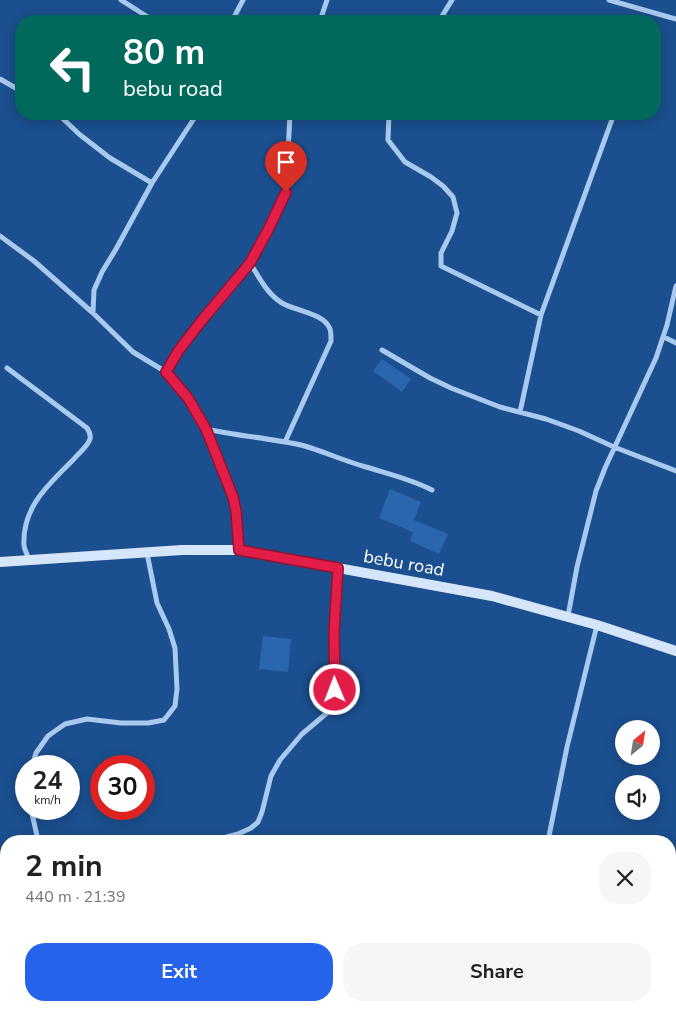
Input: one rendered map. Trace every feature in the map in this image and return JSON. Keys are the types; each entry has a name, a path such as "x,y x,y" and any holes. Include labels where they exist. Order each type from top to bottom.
{"street":[{"path":"121,0 145,15"},
{"path":"235,15 243,0"},
{"path":"322,15 327,0"},
{"path":"442,15 452,0"},
{"path":"609,0 676,19"},
{"path":"0,80 15,88"},
{"path":"64,120 110,158 152,183"},
{"path":"93,313 94,290 102,272 152,183 193,120"},
{"path":"166,372 179,350 250,263 268,230 286,192 290,120"},
{"path":"389,120 388,140 405,162 431,177 453,197 457,213 452,231 441,253 441,266 541,315"},
{"path":"520,412 541,315 612,120"},
{"path":"0,236 34,261 93,313 133,352 166,372 188,398 206,429 233,497 239,550"},
{"path":"250,263 268,290 283,303 308,312 324,321 330,328 331,341 285,442"},
{"path":"568,617 577,568 596,491 604,468 664,338 676,286"},
{"path":"664,338 676,343"},
{"path":"382,350 451,388 500,407 546,419 579,431 614,447 676,470"},
{"path":"7,368 87,428 90,434 90,440 84,448 46,486 31,508 24,546 29,560"},
{"path":"206,429 224,434 254,437 303,446 418,483 432,490"},
{"name":"bebu road","path":"0,562 182,550 239,550 492,596 597,625 676,651"},
{"path":"35,755 48,736 65,724 86,719 121,723 148,723 164,720 175,706 177,689 175,648 169,628 157,603 148,553"},
{"path":"234,835 251,828 258,822 272,776 280,760 302,734 327,713 333,704 335,690 334,632 338,568"},
{"path":"549,835 567,747 597,625"},
{"path":"33,820 37,835"}],"building":[{"path":"382,359 411,379 402,392 373,371"},
{"path":"390,489 421,502 414,520 448,534 439,554 410,541 413,532 379,518"},
{"path":"263,636 291,639 288,672 259,669"}],"route":[{"path":"286,192 250,263 179,350 166,372 188,398 206,429 233,497 239,550 338,568 334,632 335,690"}]}
